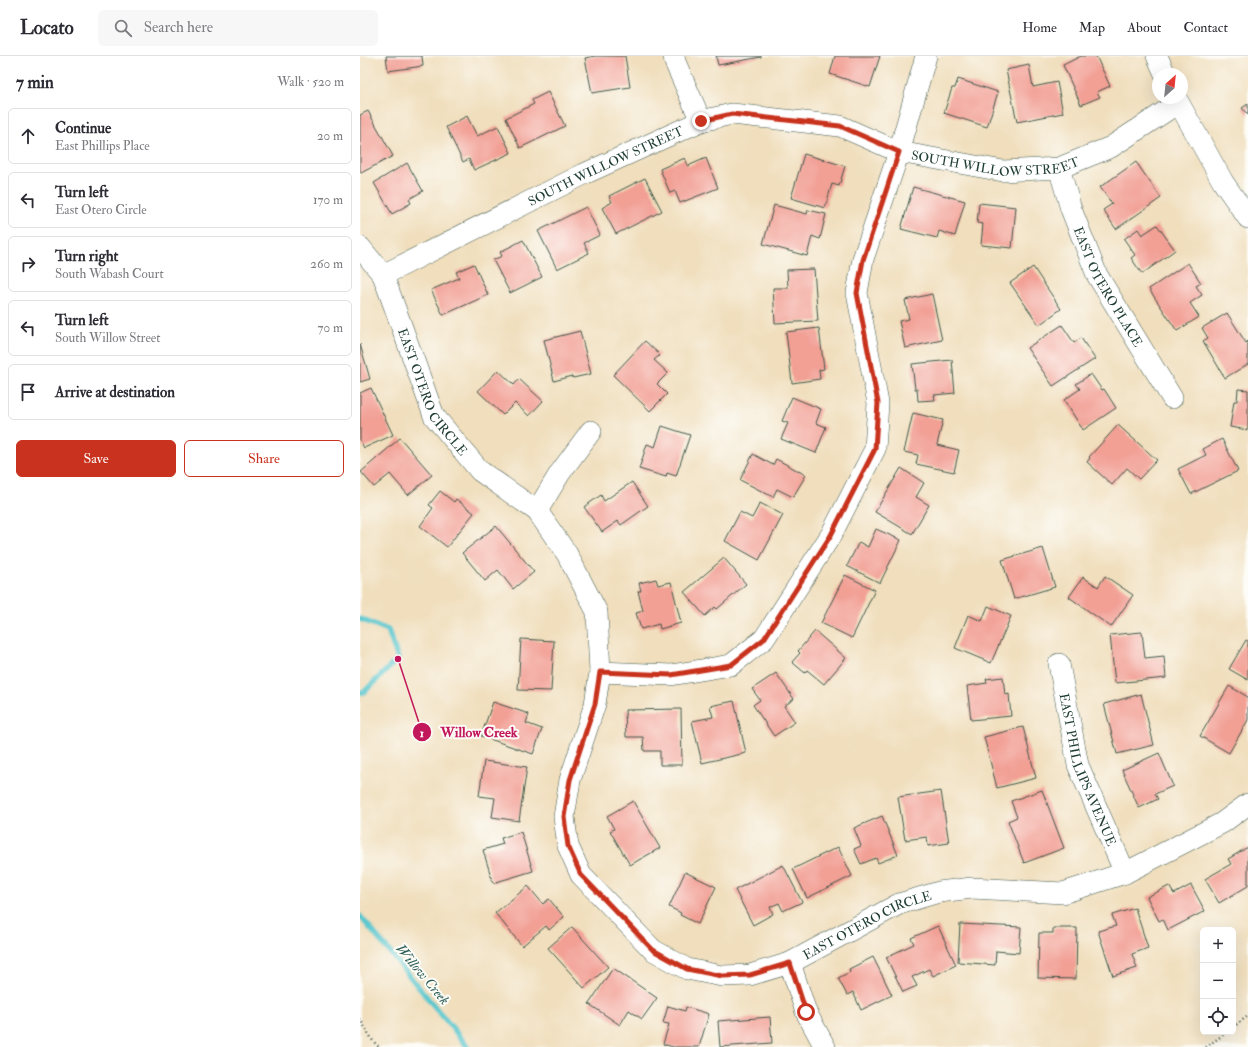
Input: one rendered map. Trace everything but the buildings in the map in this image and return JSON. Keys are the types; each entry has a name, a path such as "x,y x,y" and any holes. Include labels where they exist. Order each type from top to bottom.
{"street":[{"path":"674,56 675,62 701,121"},
{"path":"600,672 671,675 731,665 764,639 831,535 875,449 878,403 857,293 863,260 899,152 926,56"},
{"path":"1157,56 1162,68"},
{"name":"SOUTH WILLOW STREET","path":"383,275 584,174 701,121 732,114 840,126 899,152 1003,170 1059,168 1111,146 1173,104"},
{"path":"1179,104 1223,182 1248,218"},
{"name":"EAST OTERO PLACE","path":"1059,168 1071,209 1097,275 1172,398"},
{"name":"EAST OTERO CIRCLE","path":"360,247 383,275 434,416 480,471 537,511 567,554 597,612 600,672 595,704 570,780 564,817 568,846 581,875 653,950 687,969 722,976 750,975 790,963 900,904 939,892 972,888 1063,893 1125,873 1222,823 1248,804"},
{"path":"537,511 560,473 591,431"},
{"name":"EAST PHILLIPS AVENUE","path":"1059,664 1078,765 1125,873"},
{"path":"790,963 806,1012 826,1047"}],"path":[{"path":"1236,1025 1248,1016"},
{"path":"360,1019 375,1047"},
{"path":"1206,1047 1222,1035"},
{"path":"373,1041 379,1047"}],"waterway":[{"name":"Willow Creek","path":"360,619 388,630 398,659 364,692 360,692"},
{"name":"Willow Creek","path":"360,916 468,1047"}],"place":[{"name":"Willow Creek","path":"398,659"}],"route":[{"path":"701,121 732,114 840,126 899,152 863,260 857,293 878,403 875,449 831,535 764,639 731,665 671,675 600,672 595,704 570,780 564,817 568,846 581,875 653,950 687,969 722,976 750,975 790,963 806,1012"}]}
